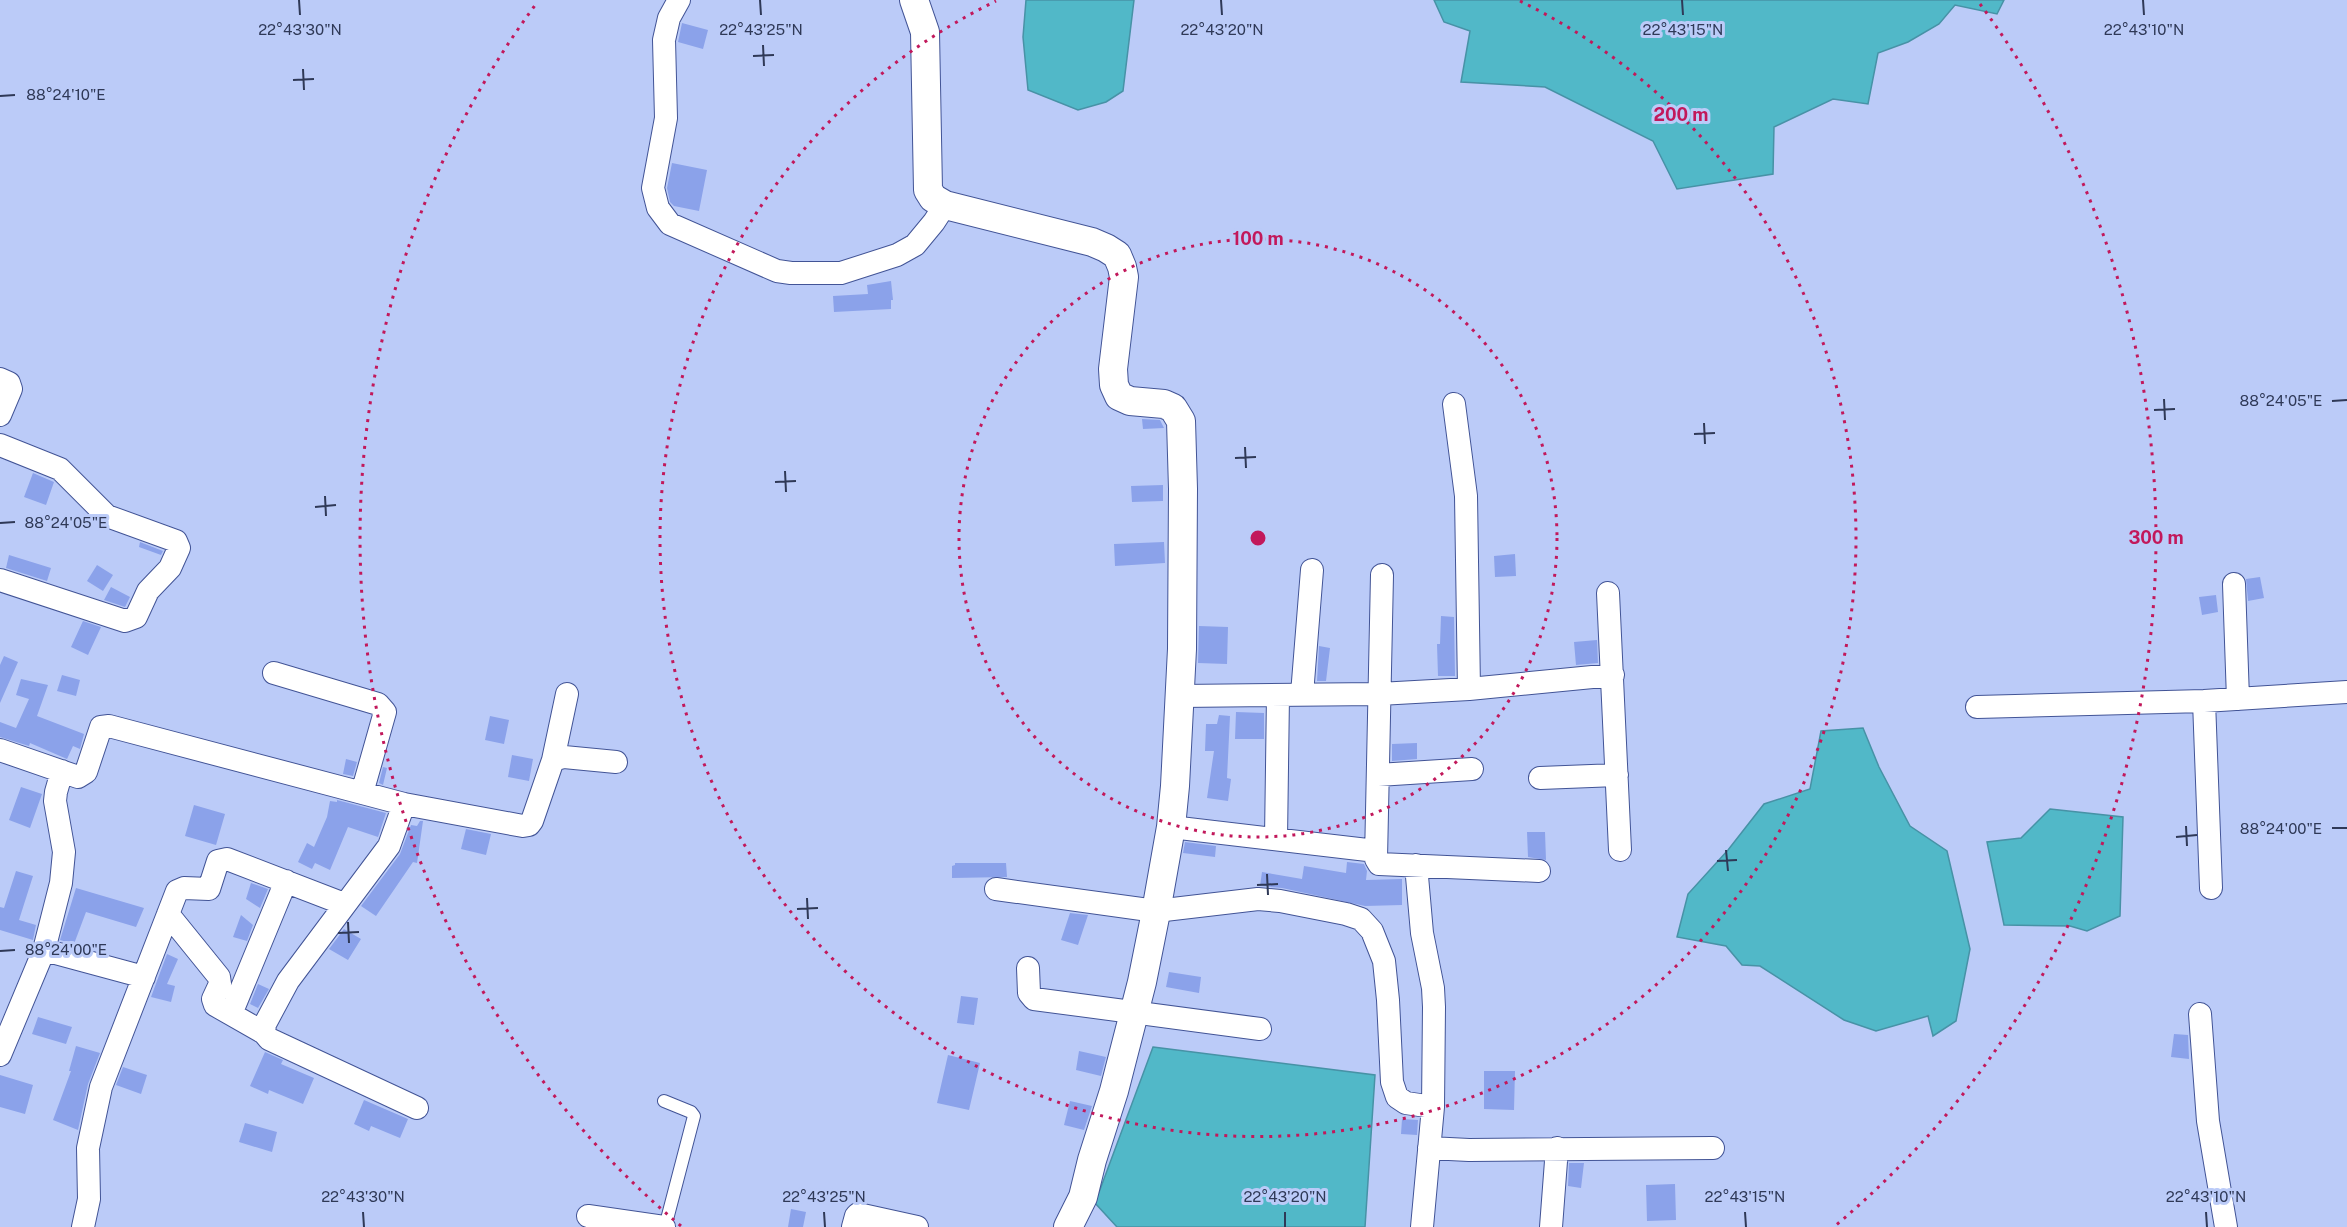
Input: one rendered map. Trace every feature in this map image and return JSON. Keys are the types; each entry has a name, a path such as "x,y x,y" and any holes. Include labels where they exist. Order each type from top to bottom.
{"street":[{"path":"679,0 669,18 664,40 666,118 653,188 658,208 670,224 777,271 841,273 906,251 925,234 945,205"},
{"path":"914,0 925,32 928,190 933,198 945,205 1092,242 1117,255 1124,277 1113,369 1114,385 1119,396 1130,401 1164,404 1173,408 1180,422 1183,489 1180,696 1171,827 1134,1014 1083,1197 1068,1227"},
{"path":"0,379 9,383 11,389 0,416"},
{"path":"1454,404 1466,496 1469,689"},
{"path":"0,445 55,466 107,516 176,541 179,548 170,568 148,591 136,617 131,621 0,580"},
{"path":"1302,694 1312,570"},
{"path":"1382,575 1376,859 1379,864 1539,871"},
{"path":"2234,584 2238,699"},
{"path":"1608,593 1620,850"},
{"path":"274,673 383,707 384,712 362,793"},
{"path":"1180,696 1379,694 1469,689 1612,675"},
{"path":"1977,707 2204,701 2347,692"},
{"path":"0,750 78,777 86,772 101,727 105,726 404,804 523,826 529,825 532,820 553,760 567,694"},
{"path":"1276,839 1278,695"},
{"path":"2204,701 2211,888"},
{"path":"553,760 564,757 616,762"},
{"path":"1378,775 1472,769"},
{"path":"0,1055 7,1021 44,950 61,883 63,839 57,820 55,801 62,771"},
{"path":"1540,778 1617,775"},
{"path":"264,1033 284,987 389,846 404,804"},
{"path":"1171,827 1376,851"},
{"path":"83,1227 89,1199 88,1148 101,1087 177,891 180,889 209,889 218,861 227,859 344,904"},
{"path":"1416,865 1422,933 1433,988 1433,1107 1422,1227"},
{"path":"231,1014 286,881"},
{"path":"996,890 1156,911 1258,899 1301,904 1361,919 1372,931 1384,961 1392,1082 1397,1097 1406,1103 1433,1107"},
{"path":"168,914 219,977 220,984 214,1002 264,1033 269,1039 417,1108"},
{"path":"44,950 144,977"},
{"path":"1028,968 1029,993 1034,999 1260,1029"},
{"path":"2200,1014 2209,1131 2226,1227"},
{"path":"1429,1148 1469,1150 1713,1148"},
{"path":"1551,1227 1557,1149"},
{"path":"853,1227 858,1214 917,1227"},
{"path":"588,1216 665,1227"}],"lane":[{"path":"664,1101 692,1112 694,1116 665,1227"}],"shaded area":[{"path":"1026,0 1134,0 1123,91 1106,102 1078,110 1028,90 1023,37"},
{"path":"1434,0 2004,0 1997,14 1955,5 1939,24 1908,42 1878,53 1868,104 1833,99 1774,127 1773,174 1677,189 1653,141 1545,87 1461,82 1470,31 1444,22"},
{"path":"1863,728 1879,767 1910,826 1947,851 1970,949 1956,1021 1933,1036 1928,1016 1876,1031 1844,1020 1760,966 1742,965 1726,946 1677,937 1688,894 1728,850 1764,804 1810,789 1821,731"},
{"path":"2050,809 2123,817 2120,916 2087,931 2070,926 2004,925 1987,842 2021,838"},
{"path":"1153,1047 1375,1075 1365,1227 1117,1227 1095,1203"}],"building":[{"path":"682,23 708,30 703,49 678,42"},
{"path":"672,163 707,170 699,211 674,206 670,202 667,188"},
{"path":"891,281 893,300 891,300 891,309 834,312 833,296 868,294 867,285"},
{"path":"1142,419 1160,420 1164,428 1143,429"},
{"path":"33,473 54,482 46,505 24,497"},
{"path":"1163,485 1163,501 1132,502 1131,486"},
{"path":"140,542 163,551 161,555 139,547"},
{"path":"1164,542 1165,563 1115,566 1114,544"},
{"path":"1515,554 1516,576 1495,577 1494,556"},
{"path":"9,555 51,568 47,581 6,568"},
{"path":"97,565 113,575 103,591 87,581"},
{"path":"2260,577 2264,598 2248,601 2246,579"},
{"path":"111,587 130,597 125,607 104,600"},
{"path":"2216,595 2218,612 2202,615 2199,597"},
{"path":"1441,616 1454,617 1455,676 1438,676 1437,644 1440,644"},
{"path":"83,621 101,627 88,655 71,647"},
{"path":"1199,626 1228,627 1227,664 1198,663"},
{"path":"1597,640 1598,663 1576,665 1574,642"},
{"path":"1319,646 1330,648 1326,681 1317,681"},
{"path":"4,656 18,662 0,703 0,665"},
{"path":"62,675 80,680 76,696 57,691"},
{"path":"21,679 48,685 37,716 84,734 80,749 73,746 67,759 30,743 29,746 0,737 0,722 16,728 29,699 16,695"},
{"path":"1236,712 1264,713 1264,739 1235,739"},
{"path":"1219,715 1230,716 1227,778 1231,779 1228,801 1207,798 1214,751 1205,751 1206,724 1217,724"},
{"path":"490,716 509,720 504,744 485,740"},
{"path":"1417,743 1417,759 1392,761 1392,744"},
{"path":"512,755 533,759 529,781 508,777"},
{"path":"346,759 357,762 353,776 343,774"},
{"path":"383,767 387,768 383,785 379,783"},
{"path":"21,787 42,794 30,828 9,820"},
{"path":"337,800 386,813 378,837 348,827 330,870 315,863 312,869 298,862 307,843 314,847 327,817 330,801 337,802"},
{"path":"194,805 225,814 216,845 185,836"},
{"path":"420,821 423,821 417,863 413,862 376,916 361,906 400,854 411,825 417,826"},
{"path":"466,829 491,834 486,855 461,849"},
{"path":"1527,832 1545,832 1546,860 1528,857"},
{"path":"1185,842 1216,846 1215,857 1183,853"},
{"path":"1347,862 1364,864 1367,871 1366,880 1402,879 1402,905 1365,906 1282,888 1260,886 1262,872 1302,879 1304,866 1346,873"},
{"path":"955,863 1006,863 1007,877 952,878 952,866"},
{"path":"16,871 33,876 19,920 36,925 33,940 0,930 0,907 4,908"},
{"path":"251,883 268,889 260,908 246,899"},
{"path":"76,888 144,908 136,927 86,912 74,944 60,940"},
{"path":"1070,913 1088,915 1078,945 1061,940"},
{"path":"241,915 253,925 247,941 233,937"},
{"path":"344,929 361,939 348,960 329,949"},
{"path":"167,954 178,959 167,984 175,986 171,1002 151,997"},
{"path":"1169,972 1201,977 1199,993 1166,987"},
{"path":"258,984 269,989 258,1008 250,1004"},
{"path":"961,996 978,998 974,1025 957,1023"},
{"path":"38,1017 72,1027 66,1044 32,1034"},
{"path":"2174,1034 2188,1035 2189,1059 2171,1057"},
{"path":"76,1046 100,1053 88,1084 78,1130 53,1120 71,1071 69,1071"},
{"path":"1079,1051 1106,1057 1101,1076 1076,1070"},
{"path":"265,1052 283,1060 281,1064 314,1078 303,1104 269,1090 268,1094 250,1086"},
{"path":"948,1055 980,1063 969,1110 937,1103"},
{"path":"123,1067 147,1075 141,1094 116,1085"},
{"path":"1484,1071 1515,1071 1514,1110 1484,1109"},
{"path":"0,1075 33,1085 25,1114 0,1107"},
{"path":"364,1100 408,1119 400,1138 371,1126 369,1131 354,1124"},
{"path":"1070,1101 1092,1106 1084,1130 1064,1125"},
{"path":"1402,1119 1418,1120 1417,1135 1401,1134"},
{"path":"245,1123 277,1132 272,1152 239,1142"},
{"path":"1569,1163 1584,1163 1581,1188 1568,1186"},
{"path":"1675,1184 1676,1220 1647,1221 1646,1185"},
{"path":"791,1209 806,1212 803,1227 788,1227"}]}
